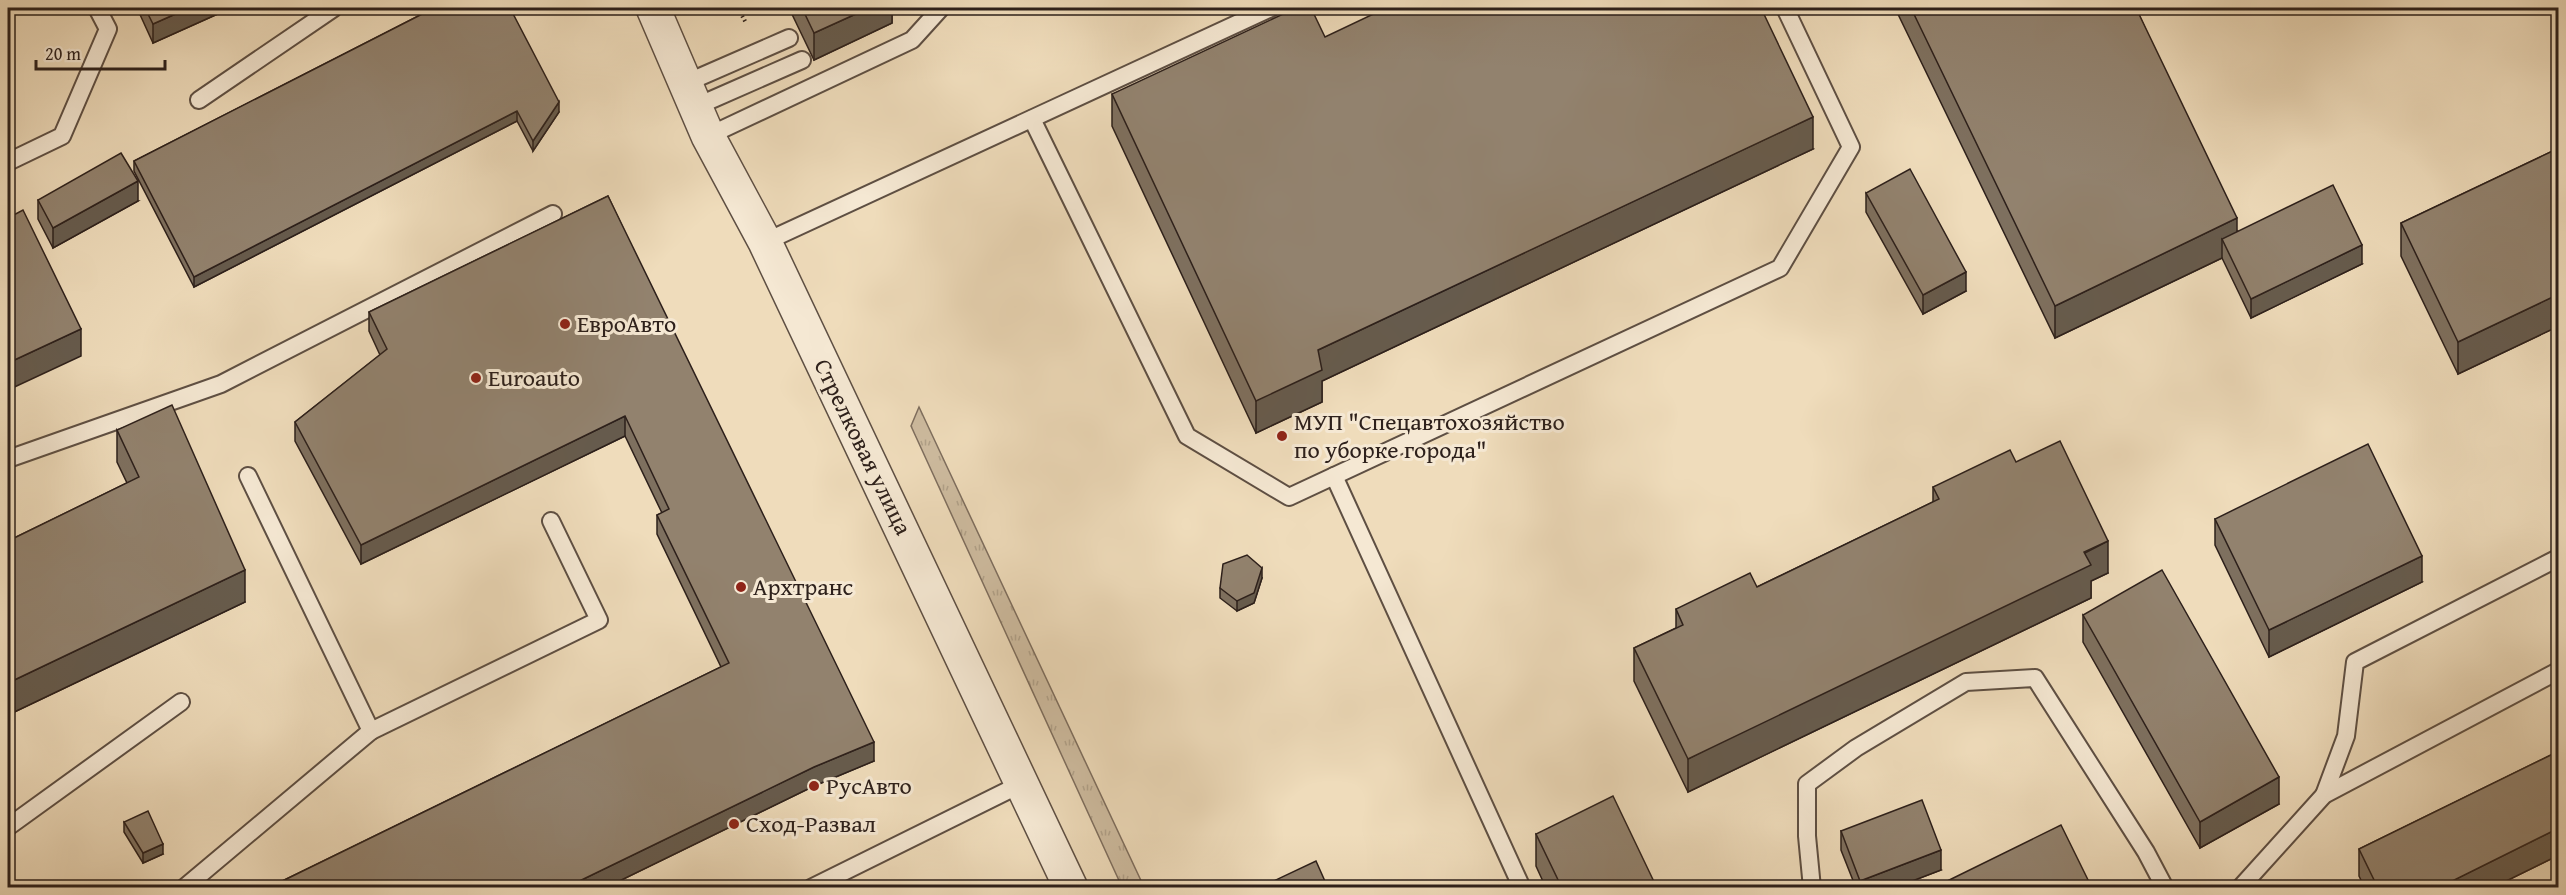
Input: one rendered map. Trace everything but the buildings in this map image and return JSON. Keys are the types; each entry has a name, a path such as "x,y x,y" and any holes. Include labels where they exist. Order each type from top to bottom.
{"street":[{"name":"Стрелковая улица","path":"653,8 696,109 765,242 1071,888"}],"lane":[{"path":"8,162 63,136 108,29 98,8"},
{"path":"199,100 334,8"},
{"path":"696,109 912,40 941,8"},
{"path":"765,242 1271,8"},
{"path":"1032,118 1187,436 1289,496 1780,268 1851,147 1785,8"},
{"path":"696,109 789,38"},
{"path":"696,109 802,60"},
{"path":"8,459 221,384 553,214"},
{"path":"248,476 371,731"},
{"path":"1334,476 1522,888"},
{"path":"183,888 371,731 599,620 551,521"},
{"path":"2324,795 2346,736 2355,662 2559,558"},
{"path":"2240,888 2324,795 2559,671"},
{"path":"1812,888 1807,836 1807,784 1856,748 1966,682 2035,678 2146,852 2164,888"},
{"path":"8,827 181,702"},
{"path":"811,888 1023,783"}],"green space":[{"path":"919,407 1144,887 1122,887 911,426"}],"place":[{"name":"ЕвроАвто","path":"565,324"},
{"name":"Euroauto","path":"476,378"},
{"name":"МУП \"Спецавтохозяйство по уборке города\"","path":"1282,436"},
{"name":"Архтранс","path":"741,587"},
{"name":"РусАвто","path":"814,786"},
{"name":"Сход-Развал","path":"734,824"}]}
